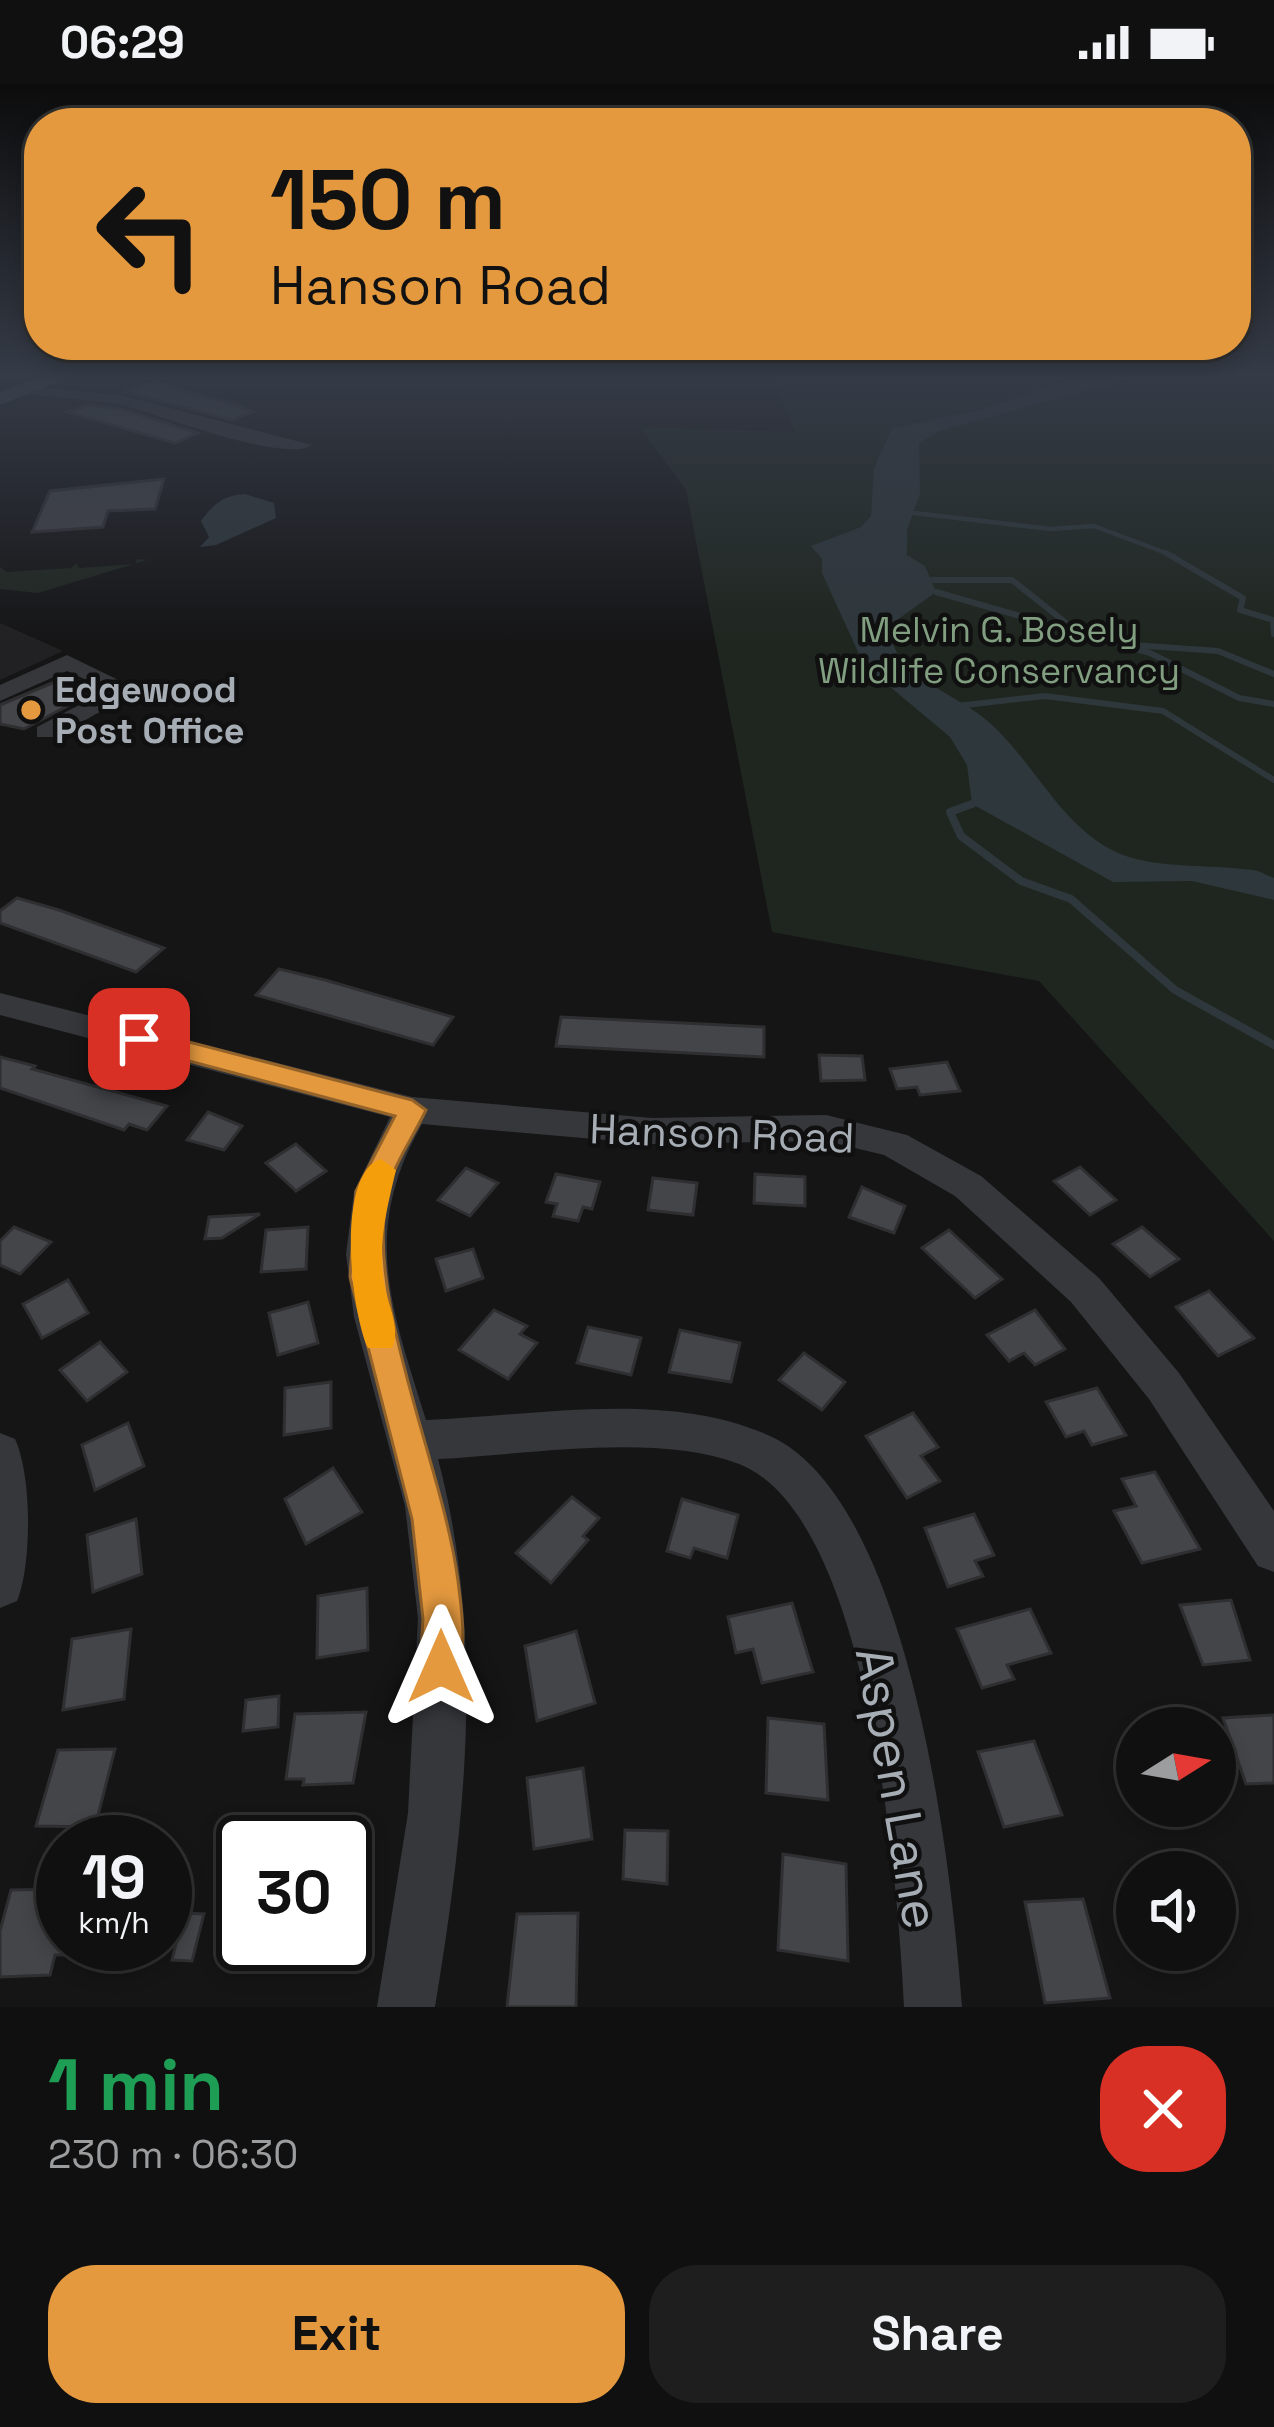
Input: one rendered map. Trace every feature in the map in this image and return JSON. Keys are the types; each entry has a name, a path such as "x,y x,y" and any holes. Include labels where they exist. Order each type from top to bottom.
{"street":[{"path":"0,694 67,662 127,690 46,732"},
{"name":"Hanson Road","path":"0,1004 412,1110 614,1130 826,1128 894,1144 968,1186 1085,1290 1165,1386 1274,1550"},
{"path":"406,2007 427,1879 442,1619 431,1519 375,1314 365,1232 372,1191 412,1110"},
{"name":"Aspen Lane","path":"411,1440 626,1434 717,1438 755,1450 806,1493 834,1528 847,1559 891,1700 933,2007"},
{"path":"0,1453 5,1487 0,1585"}],"shaded area":[{"path":"876,464 919,464 920,494 907,530 907,555 925,566 936,592 890,625 892,642 911,669 984,718 1068,815 1106,847 1144,861 1258,871 1274,878 1274,900 1192,881 1113,882 972,804 967,765 950,737 864,665 822,573 822,559 811,546 861,527 871,516"},
{"path":"245,494 274,503 276,518 216,545 200,547 209,537 201,521 205,515 225,498"},
{"path":"0,623 63,651 0,680"}],"green space":[{"name":"Melvin G. Bosely Wildlife Conservancy","path":"667,464 1274,464 1274,1241 1039,981 772,932 686,490"},
{"path":"76,563 79,568 133,564 38,593 0,589 0,567 6,572 71,568"}],"building":[{"path":"164,479 155,509 108,511 103,527 32,532 50,491"},
{"name":"Edgewood Post Office","path":"57,681 88,695 24,729 0,724 0,705"},
{"path":"17,898 164,948 136,972 0,923 0,911"},
{"path":"279,969 453,1017 433,1045 256,995"},
{"path":"561,1017 764,1027 764,1057 556,1046"},
{"path":"819,1055 862,1056 865,1080 821,1081"},
{"path":"0,1057 167,1106 147,1130 129,1124 124,1130 0,1088"},
{"path":"947,1062 960,1091 920,1095 917,1087 897,1089 890,1069"},
{"path":"208,1112 242,1126 224,1150 187,1140"},
{"path":"296,1144 326,1171 296,1191 266,1163"},
{"path":"1080,1167 1116,1200 1090,1215 1054,1181"},
{"path":"466,1168 498,1183 470,1216 438,1200"},
{"path":"556,1174 600,1182 592,1209 583,1207 578,1221 553,1216 557,1204 546,1202"},
{"path":"755,1174 805,1177 805,1206 754,1203"},
{"path":"653,1178 697,1183 693,1215 648,1210"},
{"path":"862,1187 905,1206 894,1233 849,1217"},
{"path":"260,1214 222,1238 205,1239 209,1217"},
{"path":"14,1227 51,1242 20,1274 0,1265 0,1241"},
{"path":"308,1227 306,1269 261,1272 266,1230"},
{"path":"1142,1227 1179,1259 1150,1277 1113,1244"},
{"path":"949,1230 1002,1279 975,1298 922,1248"},
{"path":"473,1249 483,1278 446,1291 436,1259"},
{"path":"68,1280 88,1313 42,1338 23,1304"},
{"path":"1209,1291 1254,1338 1218,1356 1176,1307"},
{"path":"308,1302 318,1343 278,1355 269,1313"},
{"path":"494,1310 527,1326 520,1334 537,1343 508,1379 459,1350"},
{"path":"1035,1310 1065,1349 1035,1365 1024,1353 1009,1361 987,1335"},
{"path":"588,1327 641,1338 631,1375 577,1363"},
{"path":"680,1330 740,1343 731,1382 669,1372"},
{"path":"100,1342 127,1372 87,1401 60,1370"},
{"path":"804,1353 845,1382 822,1410 779,1380"},
{"path":"331,1382 331,1428 284,1435 285,1388"},
{"path":"1097,1388 1126,1435 1092,1445 1084,1431 1066,1437 1046,1402"},
{"path":"913,1413 938,1447 921,1456 940,1481 907,1498 866,1436"},
{"path":"128,1423 144,1466 95,1490 82,1445"},
{"path":"333,1468 362,1512 306,1544 285,1499"},
{"path":"1155,1472 1200,1549 1142,1563 1114,1511 1136,1506 1122,1479"},
{"path":"572,1497 599,1518 583,1536 588,1540 551,1583 516,1553"},
{"path":"682,1499 738,1515 727,1558 694,1548 690,1558 667,1551"},
{"path":"974,1514 994,1555 975,1561 983,1576 948,1587 925,1528"},
{"path":"136,1519 142,1574 93,1592 87,1535"},
{"path":"367,1588 368,1650 317,1658 318,1596"},
{"path":"1231,1600 1250,1660 1203,1665 1180,1605"},
{"path":"792,1603 813,1672 762,1683 753,1649 736,1653 728,1617"},
{"path":"1030,1609 1051,1653 1007,1665 1014,1679 982,1688 957,1629"},
{"path":"131,1629 124,1699 63,1710 72,1639"},
{"path":"576,1631 595,1703 537,1721 525,1646"},
{"path":"279,1696 278,1727 243,1731 246,1700"},
{"path":"366,1712 353,1783 303,1785 304,1779 286,1779 295,1714"},
{"path":"1274,1715 1274,1783 1246,1784 1236,1755 1236,1717"},
{"path":"768,1718 824,1724 828,1800 766,1793"},
{"path":"1034,1741 1062,1815 1004,1827 978,1752"},
{"path":"115,1749 98,1815 39,1815 58,1750"},
{"path":"583,1768 592,1839 534,1849 527,1778"},
{"path":"625,1830 668,1831 667,1884 623,1879"},
{"path":"783,1854 846,1864 848,1961 778,1950"},
{"path":"11,1890 36,1890 36,1971 51,1971 50,1975 0,1977 0,1931"},
{"path":"1083,1899 1110,1998 1045,2003 1025,1902"},
{"path":"192,1913 204,1914 192,1961"},
{"path":"578,1913 576,2007 507,2007 517,1914"}],"waterway":[{"path":"906,512 1051,529 1094,526 1166,553"},
{"path":"1166,553 1174,556"},
{"path":"1166,553 1243,598 1240,610 1273,620 1274,634"},
{"path":"932,580 1012,580 1078,633"},
{"path":"936,592 1078,633"},
{"path":"1078,633 1150,653 1239,698 1274,704"},
{"path":"1134,645 1218,651 1274,674"},
{"path":"957,706 1045,696 1163,711 1274,780"},
{"path":"972,804 950,812 961,836 1021,881 1071,899 1175,990 1274,1045"}],"slow traffic":[{"path":"380,1338 367,1277 365,1232 381,1170"}],"place":[{"name":"Edgewood Post Office","path":"31,710"}],"route":[{"path":"139,1039 412,1110 372,1191 365,1232 367,1277 431,1519 442,1619 441,1667"}]}
